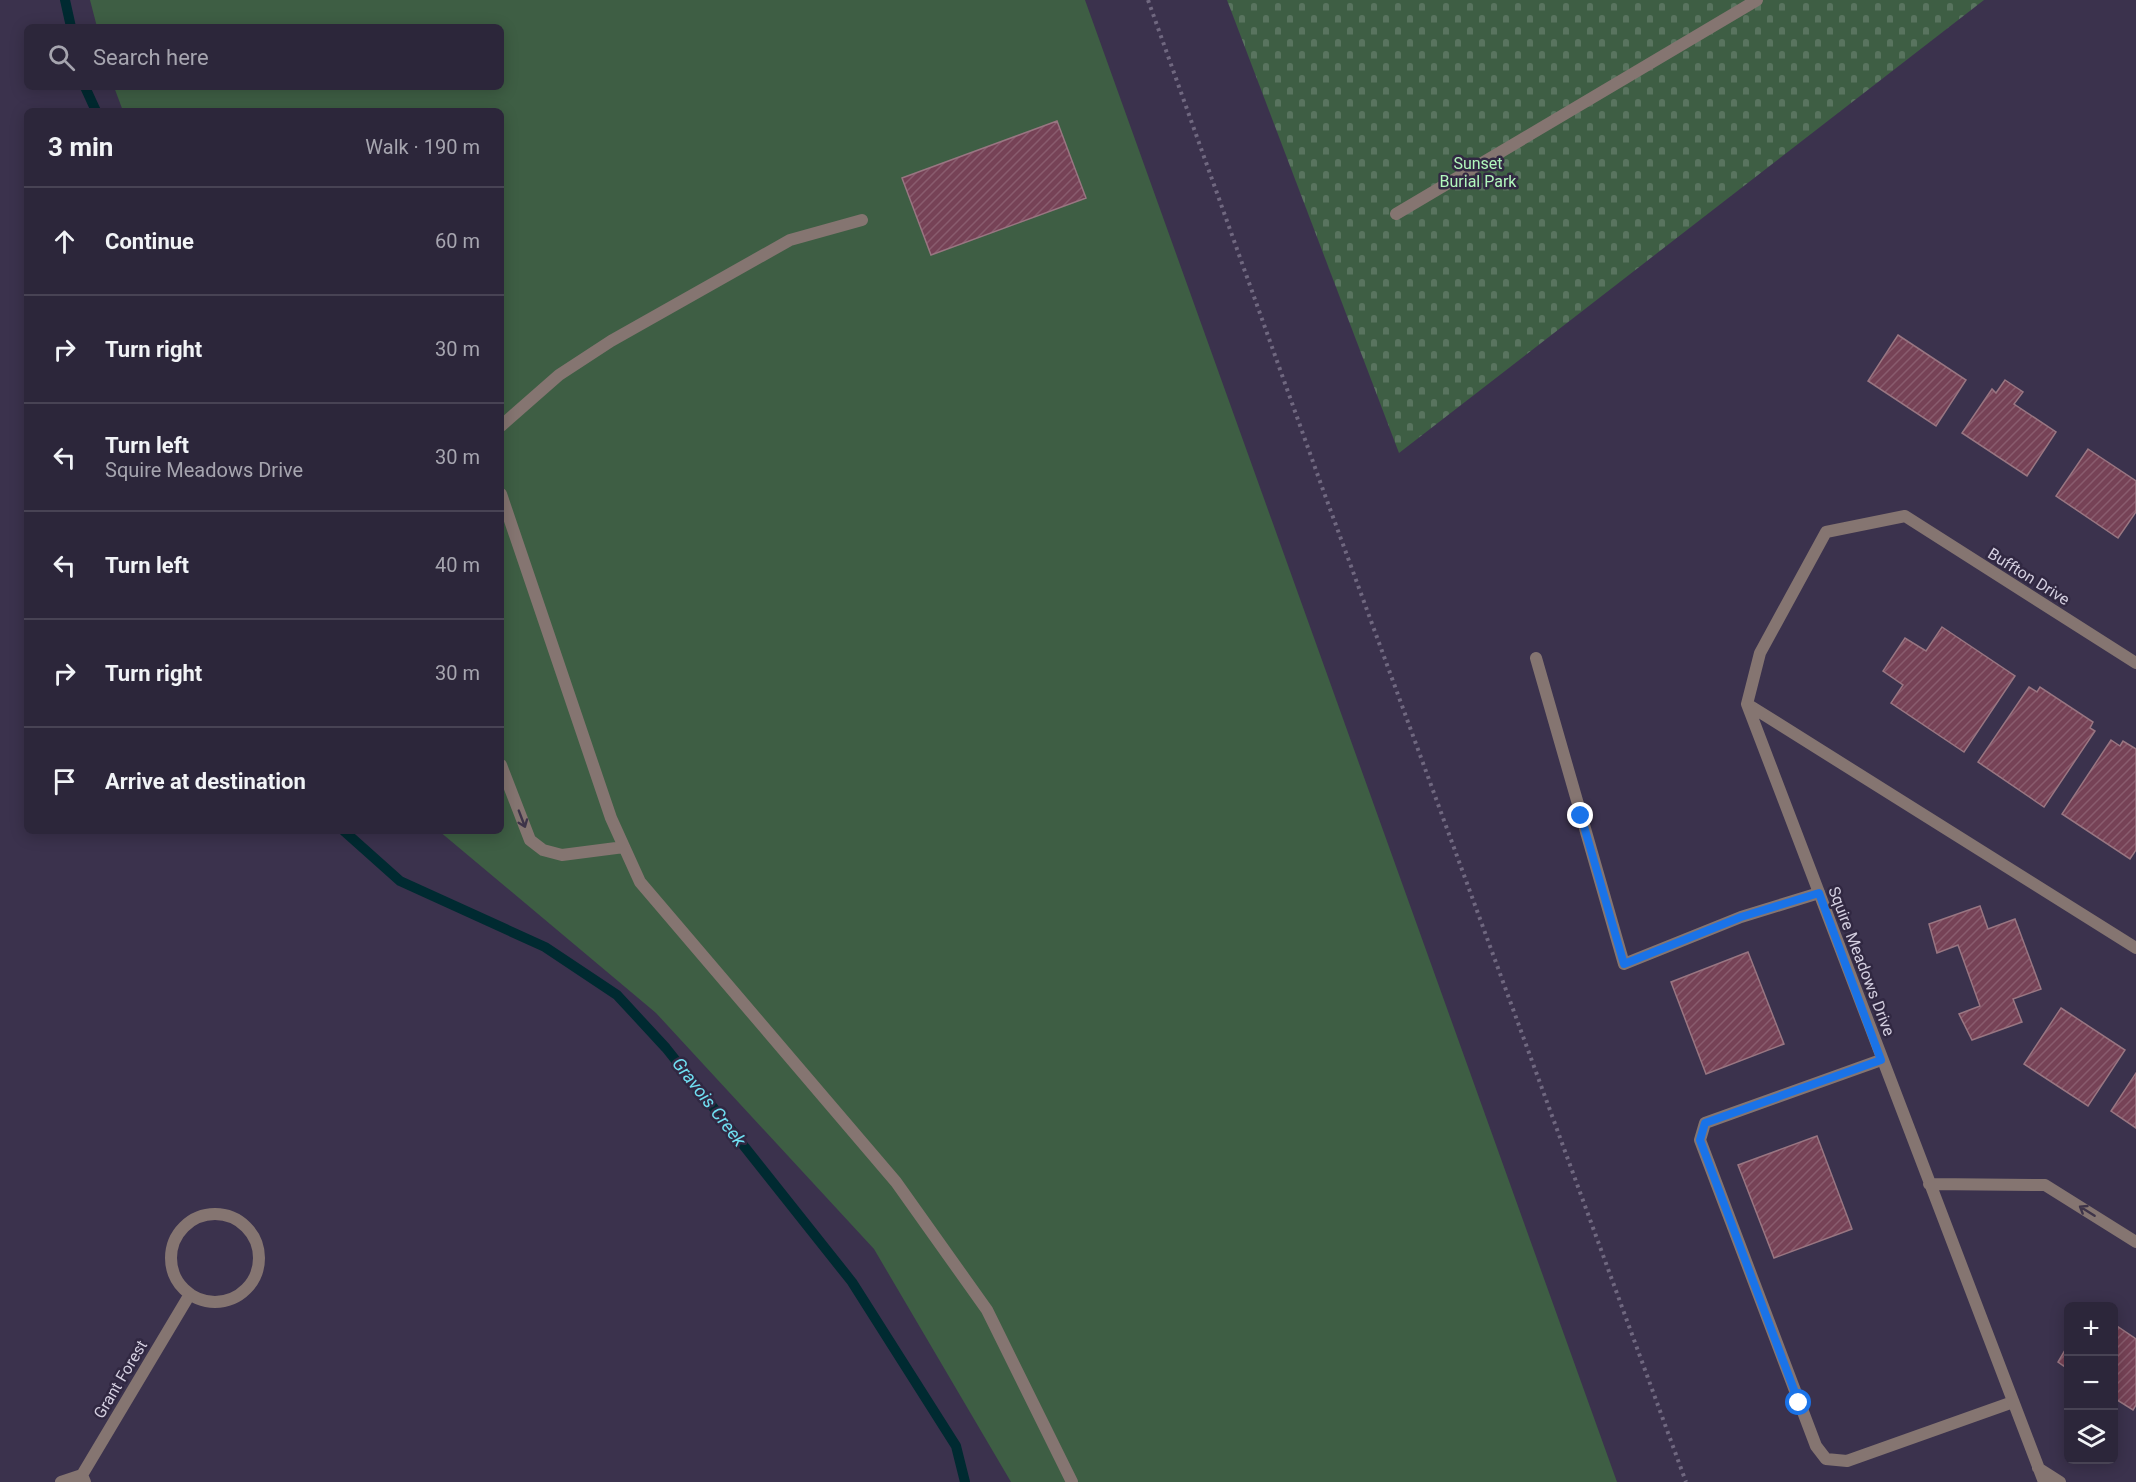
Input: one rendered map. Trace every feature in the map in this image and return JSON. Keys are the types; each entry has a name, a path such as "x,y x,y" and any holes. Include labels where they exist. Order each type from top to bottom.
{"street":[{"path":"1395,214 1757,0"},
{"path":"504,423 559,375 611,341 790,240 862,220"},
{"path":"504,503 611,818 640,882 896,1182 987,1310 1072,1482"},
{"name":"Buffton Drive","path":"1747,704 1760,653 1826,532 1905,516 2136,663"},
{"path":"1536,658 1624,964 1741,917 1819,893"},
{"path":"1747,704 2136,948"},
{"name":"Squire Meadows Drive","path":"1747,704 2044,1482"},
{"path":"504,773 530,840 543,850 562,855 624,848"},
{"path":"1881,1060 1705,1123 1700,1140 1816,1446 1826,1459 1847,1461 2013,1402"},
{"path":"1929,1184 2045,1185 2136,1242"},
{"path":"209,1215 224,1215 238,1220 256,1241 259,1262 253,1282 243,1293 231,1300 203,1301 190,1294 179,1284 173,1270 171,1256 179,1235 194,1220 209,1215"},
{"name":"Grant Forest","path":"84,1479 190,1294"},
{"path":"2038,1468 2060,1482"},
{"path":"61,1482 84,1479"}],"path":[{"path":"1148,0 1322,488 1686,1482"}],"green space":[{"path":"90,0 1085,0 1617,1482 1011,1482 874,1249 656,1013 443,834 504,834 504,108 122,108 115,90 504,90 504,24 96,24"},
{"name":"Sunset Burial Park","path":"1227,0 1984,0 1399,453"}],"building":[{"path":"1057,121 1086,198 931,255 902,178"},
{"path":"1898,335 1966,380 1936,426 1868,381"},
{"path":"2005,380 2023,392 2014,404 2056,432 2027,476 1962,433 1992,389 1996,393"},
{"path":"2088,449 2136,481 2136,512 2118,538 2056,496"},
{"path":"1942,627 2015,676 1964,752 1891,703 1903,685 1883,671 1905,638 1926,651"},
{"path":"2029,687 2037,692 2040,687 2093,722 2090,728 2095,731 2044,807 1978,762"},
{"path":"2111,740 2120,746 2123,741 2136,749 2136,850 2130,859 2062,814"},
{"path":"1980,906 1988,929 2015,919 2041,989 2013,999 2022,1022 1972,1040 1959,1014 1980,1006 1958,945 1937,953 1929,924"},
{"path":"1748,952 1784,1044 1706,1074 1671,982"},
{"path":"2061,1008 2125,1050 2088,1106 2024,1064"},
{"path":"2136,1073 2136,1128 2111,1111"},
{"path":"1817,1136 1852,1229 1774,1258 1738,1165"},
{"path":"2118,1327 2136,1339 2136,1405 2133,1410 2118,1401"},
{"path":"2064,1352 2064,1366 2058,1362"}],"waterway":[{"name":"Gravois Creek","path":"65,0 70,24"},
{"name":"Gravois Creek","path":"86,90 95,108"},
{"name":"Gravois Creek","path":"347,834 400,881 545,947 617,995 666,1048 852,1282 956,1446 965,1482"}],"route":[{"path":"1581,816 1624,964 1741,917 1819,893 1881,1060 1705,1123 1700,1140 1799,1403"}]}
